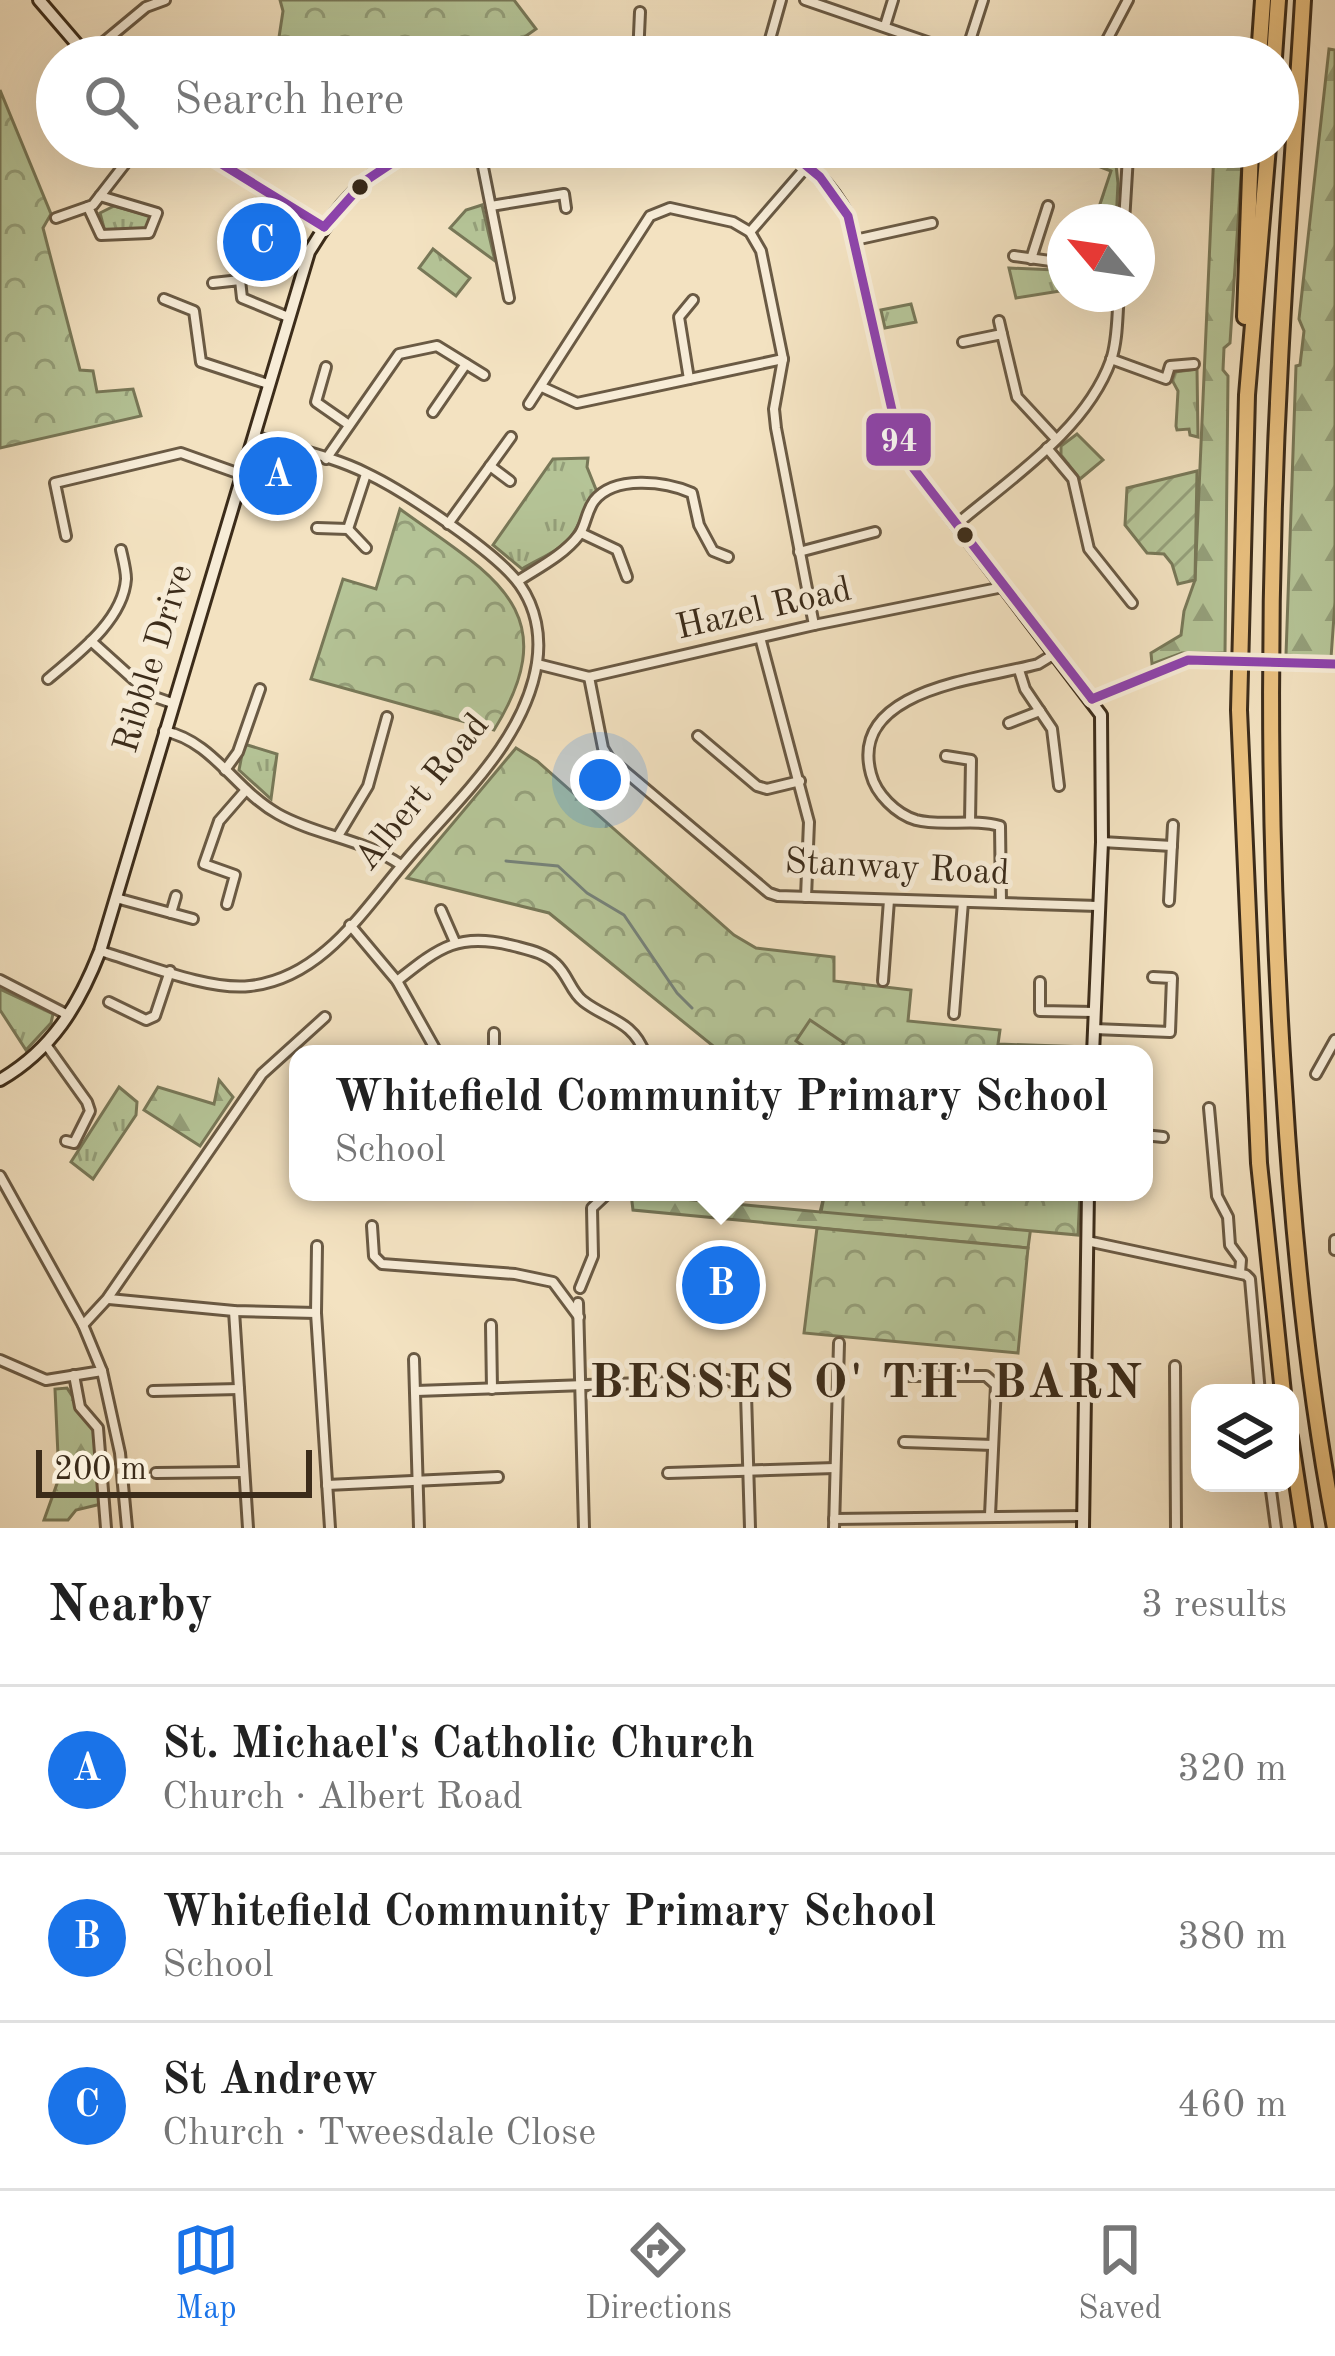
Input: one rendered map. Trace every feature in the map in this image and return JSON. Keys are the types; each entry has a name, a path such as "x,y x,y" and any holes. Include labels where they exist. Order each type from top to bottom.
{"highway":[{"path":"1261,36 1265,0"},
{"path":"1265,0 1269,36"},
{"path":"1274,36 1278,0"},
{"path":"1299,67 1303,0"},
{"path":"1250,168 1245,327 1250,363"},
{"path":"1266,168 1250,363 1239,710 1259,1163 1282,1384"},
{"path":"1293,168 1271,595 1270,860 1291,1196 1312,1395 1335,1526"},
{"path":"1298,1492 1304,1528"}],"street":[{"path":"39,0 70,36"},
{"path":"109,36 143,3 165,0"},
{"path":"771,36 781,0"},
{"path":"805,0 912,36"},
{"path":"885,26 893,0"},
{"path":"973,36 983,0"},
{"path":"1109,36 1127,0"},
{"path":"639,36 640,12"},
{"path":"56,218 88,207 121,168"},
{"path":"228,168 324,227"},
{"name":"Ribble Drive","path":"0,1080 47,1046 70,1016 100,951 308,257 351,191 378,168"},
{"path":"483,168 509,298"},
{"path":"751,232 806,168"},
{"path":"813,168 833,190 855,240 899,441 914,469 1092,699 1104,726 1093,1045"},
{"path":"1125,204 1127,168"},
{"path":"491,206 564,194 566,208"},
{"path":"88,207 101,235 149,233 157,213 100,196"},
{"path":"529,404 650,216 670,208 689,210 751,232 761,251 783,358 773,409 814,625"},
{"path":"1031,259 1047,209"},
{"path":"855,240 932,223"},
{"path":"1014,256 1047,261"},
{"path":"213,283 240,280 242,298 288,317"},
{"path":"164,299 194,311 201,362 268,384"},
{"path":"689,379 679,317 694,300"},
{"path":"957,524 1047,448 1090,395 1112,359 1117,312"},
{"path":"999,321 1017,397 1056,439"},
{"path":"963,342 1002,334"},
{"path":"326,459 399,354 437,346 484,375"},
{"path":"542,387 577,403 783,358"},
{"path":"1112,359 1166,379 1170,366 1194,364"},
{"path":"433,412 466,364"},
{"path":"326,367 316,402 349,425"},
{"path":"253,435 366,473 448,524 518,581 537,626 537,664"},
{"path":"448,524 512,437"},
{"path":"1047,448 1072,479 1081,500 1089,549 1132,603"},
{"path":"66,536 56,484 181,453 240,474"},
{"path":"490,466 511,481"},
{"path":"348,530 366,473"},
{"path":"692,493 702,484"},
{"path":"518,581 581,533 596,499 617,485 655,485 692,493"},
{"path":"692,493 710,555 728,557"},
{"path":"317,528 348,530 366,548"},
{"path":"800,552 875,532"},
{"path":"581,533 617,550 628,578"},
{"path":"48,679 92,641 122,596 126,578 121,550"},
{"name":"Hazel Road","path":"537,664 589,677 1005,587"},
{"path":"760,640 808,822 806,897"},
{"path":"92,641 152,696 172,703"},
{"path":"1001,902 1003,830 996,824 917,820 889,804 870,771 875,730 898,702 1038,664 1055,653"},
{"path":"1092,699 1188,660 1335,664"},
{"name":"Albert Road","path":"100,951 200,980 253,986 310,966 503,745 537,664"},
{"path":"1018,670 1052,729 1059,786"},
{"name":"Stanway Road","path":"589,677 608,758 770,893 1098,906"},
{"path":"225,770 238,752 260,689"},
{"path":"1009,723 1040,711"},
{"path":"338,836 368,786 387,717"},
{"path":"164,731 189,736 245,790 278,814 386,854 401,865"},
{"path":"698,736 757,786 767,789 800,781"},
{"path":"946,756 970,760 970,822"},
{"path":"227,904 235,875 205,864 219,821 245,790"},
{"path":"1169,901 1173,825"},
{"path":"1102,842 1172,846"},
{"path":"171,914 176,896"},
{"path":"116,898 193,919"},
{"path":"883,981 889,900"},
{"path":"954,1014 963,902"},
{"path":"441,910 442,923 455,942"},
{"path":"350,925 397,981 433,1045"},
{"path":"397,981 432,953 455,942 501,943 553,959 585,1004 625,1025 639,1045"},
{"path":"109,1002 146,1020 155,1016 170,971"},
{"path":"1094,1029 1170,1032 1172,978 1153,977"},
{"path":"0,980 70,1016"},
{"path":"1040,982 1040,1011 1094,1012"},
{"path":"294,1045 325,1017"},
{"path":"494,1033 494,1045"},
{"path":"1316,1074 1335,1040"},
{"path":"47,1046 90,1111 74,1144 66,1141"},
{"path":"83,1325 107,1299 262,1074 289,1050"},
{"path":"1210,1108 1217,1196 1228,1217 1230,1245 1241,1260 1240,1273"},
{"path":"1153,1136 1163,1137"},
{"path":"0,1176 83,1325 102,1371 120,1453 127,1528"},
{"path":"580,1288 593,1256 592,1208 599,1201"},
{"path":"839,1343 834,1523 990,1514 1083,1522 1088,1201"},
{"path":"372,1226 374,1256 382,1264 514,1274 553,1282 578,1317"},
{"path":"1087,1241 1250,1279 1259,1384"},
{"path":"317,1246 316,1313 330,1528"},
{"path":"107,1299 316,1313"},
{"path":"578,1303 584,1528"},
{"path":"234,1311 248,1528"},
{"path":"491,1325 492,1389"},
{"path":"414,1359 418,1528"},
{"path":"0,1360 46,1380 102,1371"},
{"path":"1175,1366 1176,1528"},
{"path":"74,1375 80,1407 98,1428 106,1528"},
{"path":"908,1376 986,1376 996,1385 990,1514"},
{"path":"416,1391 727,1380 738,1384 746,1394 750,1528"},
{"path":"153,1391 238,1390"},
{"path":"904,1442 993,1445"},
{"path":"668,1473 835,1468"},
{"path":"156,1473 244,1472"},
{"path":"327,1485 498,1477"},
{"path":"1271,1492 1276,1528"}],"green space":[{"path":"280,0 514,0 536,29 526,36 279,36"},
{"path":"1329,49 1335,50 1335,602 1331,658 1286,655 1296,366 1300,365 1304,331 1299,319"},
{"path":"0,90 51,214 43,228 80,370 93,371 97,392 133,389 141,416 0,448"},
{"path":"1103,168 1116,168 1117,204 1100,204 1111,171"},
{"path":"1213,168 1242,168 1230,343 1224,348 1223,370 1228,376 1225,653 1182,653 1152,664 1151,653 1181,635 1195,580"},
{"path":"482,205 495,261 450,228 466,210"},
{"path":"114,206 150,216 147,230 105,232 100,213"},
{"path":"433,249 470,278 456,296 419,268"},
{"path":"1009,268 1047,270 1047,293 1016,298"},
{"path":"911,304 916,322 885,328 881,310"},
{"path":"1197,369 1198,437 1190,435 1189,429 1177,430 1178,391 1172,380 1175,372"},
{"path":"1077,434 1103,460 1080,479 1061,455 1061,446"},
{"path":"588,458 597,492 575,530 562,545 522,569 493,545 553,459"},
{"path":"1197,471 1195,580 1178,584 1164,554 1147,553 1125,525 1127,488"},
{"path":"400,509 489,576 509,598 521,624 523,654 515,688 494,730 311,679 343,579 376,589"},
{"path":"244,744 277,754 271,799 239,770"},
{"path":"516,748 537,761 734,935 756,948 834,957 834,981 911,990 908,1021 1000,1030 998,1044 1028,1045 712,1045 549,913 407,878"},
{"path":"0,989 53,1014 51,1023 26,1050 0,1010"},
{"path":"810,1020 844,1043 802,1045 796,1041"},
{"path":"219,1080 233,1097 200,1146 144,1110 158,1087 214,1104"},
{"path":"119,1087 137,1102 136,1115 93,1179 71,1162"},
{"path":"632,1201 704,1201 820,1212 823,1201 834,1201 1032,1219 1028,1248 633,1210"},
{"path":"823,1201 1080,1201 1078,1235 821,1212"},
{"path":"817,1228 1028,1248 1018,1353 804,1333"},
{"path":"67,1388 95,1432 101,1504 76,1510 68,1520 44,1520 59,1478 55,1389"}],"waterway":[{"path":"506,861 558,866 587,893 624,915 692,1008"}],"transit line":[{"name":"94","path":"228,168 324,227"},
{"name":"94","path":"324,227 365,181 384,168"},
{"name":"94","path":"809,168 848,216 899,441 914,469 1092,699"},
{"name":"94","path":"1092,699 1188,660 1335,664"}],"place":[{"name":"St Andrew","path":"262,242"},
{"name":"St. Michael's Catholic Church","path":"278,476"},
{"name":"Whitefield Community Primary School","path":"721,1285"}],"district":[{"name":"BESSES O' TH' BARN","path":"867,1384"}]}
